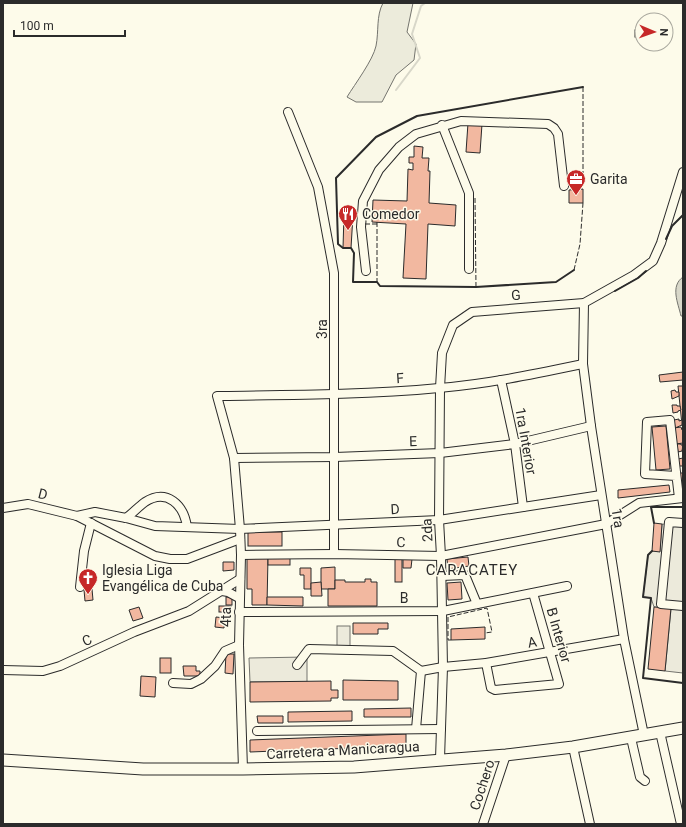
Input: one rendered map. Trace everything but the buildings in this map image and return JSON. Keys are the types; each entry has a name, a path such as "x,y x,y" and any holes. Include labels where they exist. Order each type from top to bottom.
{"main road":[{"name":"Carretera a Manicaragua","path":"3,760 143,769 354,767 440,759 506,755 573,747 683,728"}],"street":[{"name":"3ra","path":"288,112 318,187 334,273 334,554"},
{"path":"366,271 361,227 363,201 379,170 399,147 416,134 442,125 461,121 548,124 554,128 558,134 564,186"},
{"path":"442,125 469,193 469,269"},
{"path":"584,303 634,275 653,261 661,243 683,172"},
{"name":"G","path":"453,325 472,312 584,303"},
{"name":"1ra","path":"584,303 583,364 591,426 624,639 644,735"},
{"name":"2da","path":"440,759 444,667 439,520 440,388 442,353 453,325"},
{"name":"F","path":"217,396 335,395 440,388 501,380 583,364"},
{"name":"1ra Interior","path":"501,380 514,444 523,507"},
{"name":"4ta","path":"217,396 234,458 240,529 241,555 239,645 243,769"},
{"path":"606,524 639,503 681,498 676,476 670,420 647,422 645,474 676,476"},
{"name":"E","path":"234,458 335,457 440,453 514,444 591,426"},
{"name":"D","path":"77,516 94,512 126,518 154,526 175,528 240,529 439,520 602,495"},
{"path":"126,518 145,502 154,497 162,497 170,499 180,506 186,520 187,527"},
{"name":"D","path":"3,508 28,504 77,516 155,556 170,559 187,559 240,539"},
{"path":"683,523 669,522 662,604 683,606"},
{"path":"80,587 84,551 91,523"},
{"name":"C","path":"241,555 334,554 441,556 606,524"},
{"path":"442,576 465,575 477,604"},
{"name":"C","path":"3,670 44,671 60,666 134,632 189,611 240,580"},
{"name":"B","path":"239,612 443,611 567,586"},
{"path":"222,591 228,592 239,598"},
{"name":"B Interior","path":"486,663 491,688 495,690 559,684 533,593"},
{"name":"A","path":"421,671 486,663 624,639"},
{"path":"173,683 191,684 201,679 215,666 224,651 239,645"},
{"path":"297,666 309,649 393,651 421,671 416,729"},
{"path":"257,731 441,729"},
{"path":"660,732 681,824"},
{"path":"631,738 640,777 645,781"},
{"path":"573,747 590,824"},
{"name":"Cochero","path":"483,824 506,755"}],"shaded area":[{"path":"383,3 413,3 407,32 416,44 414,60 396,75 382,102 356,102 347,97 368,65 374,52 377,40 379,13"},
{"path":"683,277 683,316 681,316 676,290 679,281"},
{"path":"662,524 683,526 683,673 665,671 671,609 654,607 651,598 643,597 648,555 652,551 660,551"},
{"path":"337,626 350,626 350,650 337,650"},
{"path":"307,657 307,682 250,682 249,658"}],"waterway":[{"path":"396,90 420,58 412,34 421,6 425,3"}],"fence":[{"path":"583,87 583,178"},
{"path":"475,198 476,287"},
{"path":"574,270 580,244 583,203"},
{"path":"377,222 377,282"},
{"path":"365,224 377,224"},
{"path":"451,640 448,640 448,617 487,608 492,632 485,633"}],"wall":[{"path":"574,270 556,282 476,287 380,286 377,282 353,282 354,253 351,248 343,248 338,244 336,178 376,137 417,116 583,87"},
{"path":"666,239 672,226 683,215"},
{"path":"615,291 638,278 646,271"},
{"path":"654,523 651,507 683,507"},
{"path":"652,551 648,555 643,597 651,598 643,678 683,683"}],"place":[{"name":"Garita","path":"576,196"},
{"name":"Comedor","path":"348,231"},
{"name":"Iglesia Liga Evangélica de Cuba","path":"88,595"}],"district":[{"name":"CARACATEY","path":"472,570"}]}
